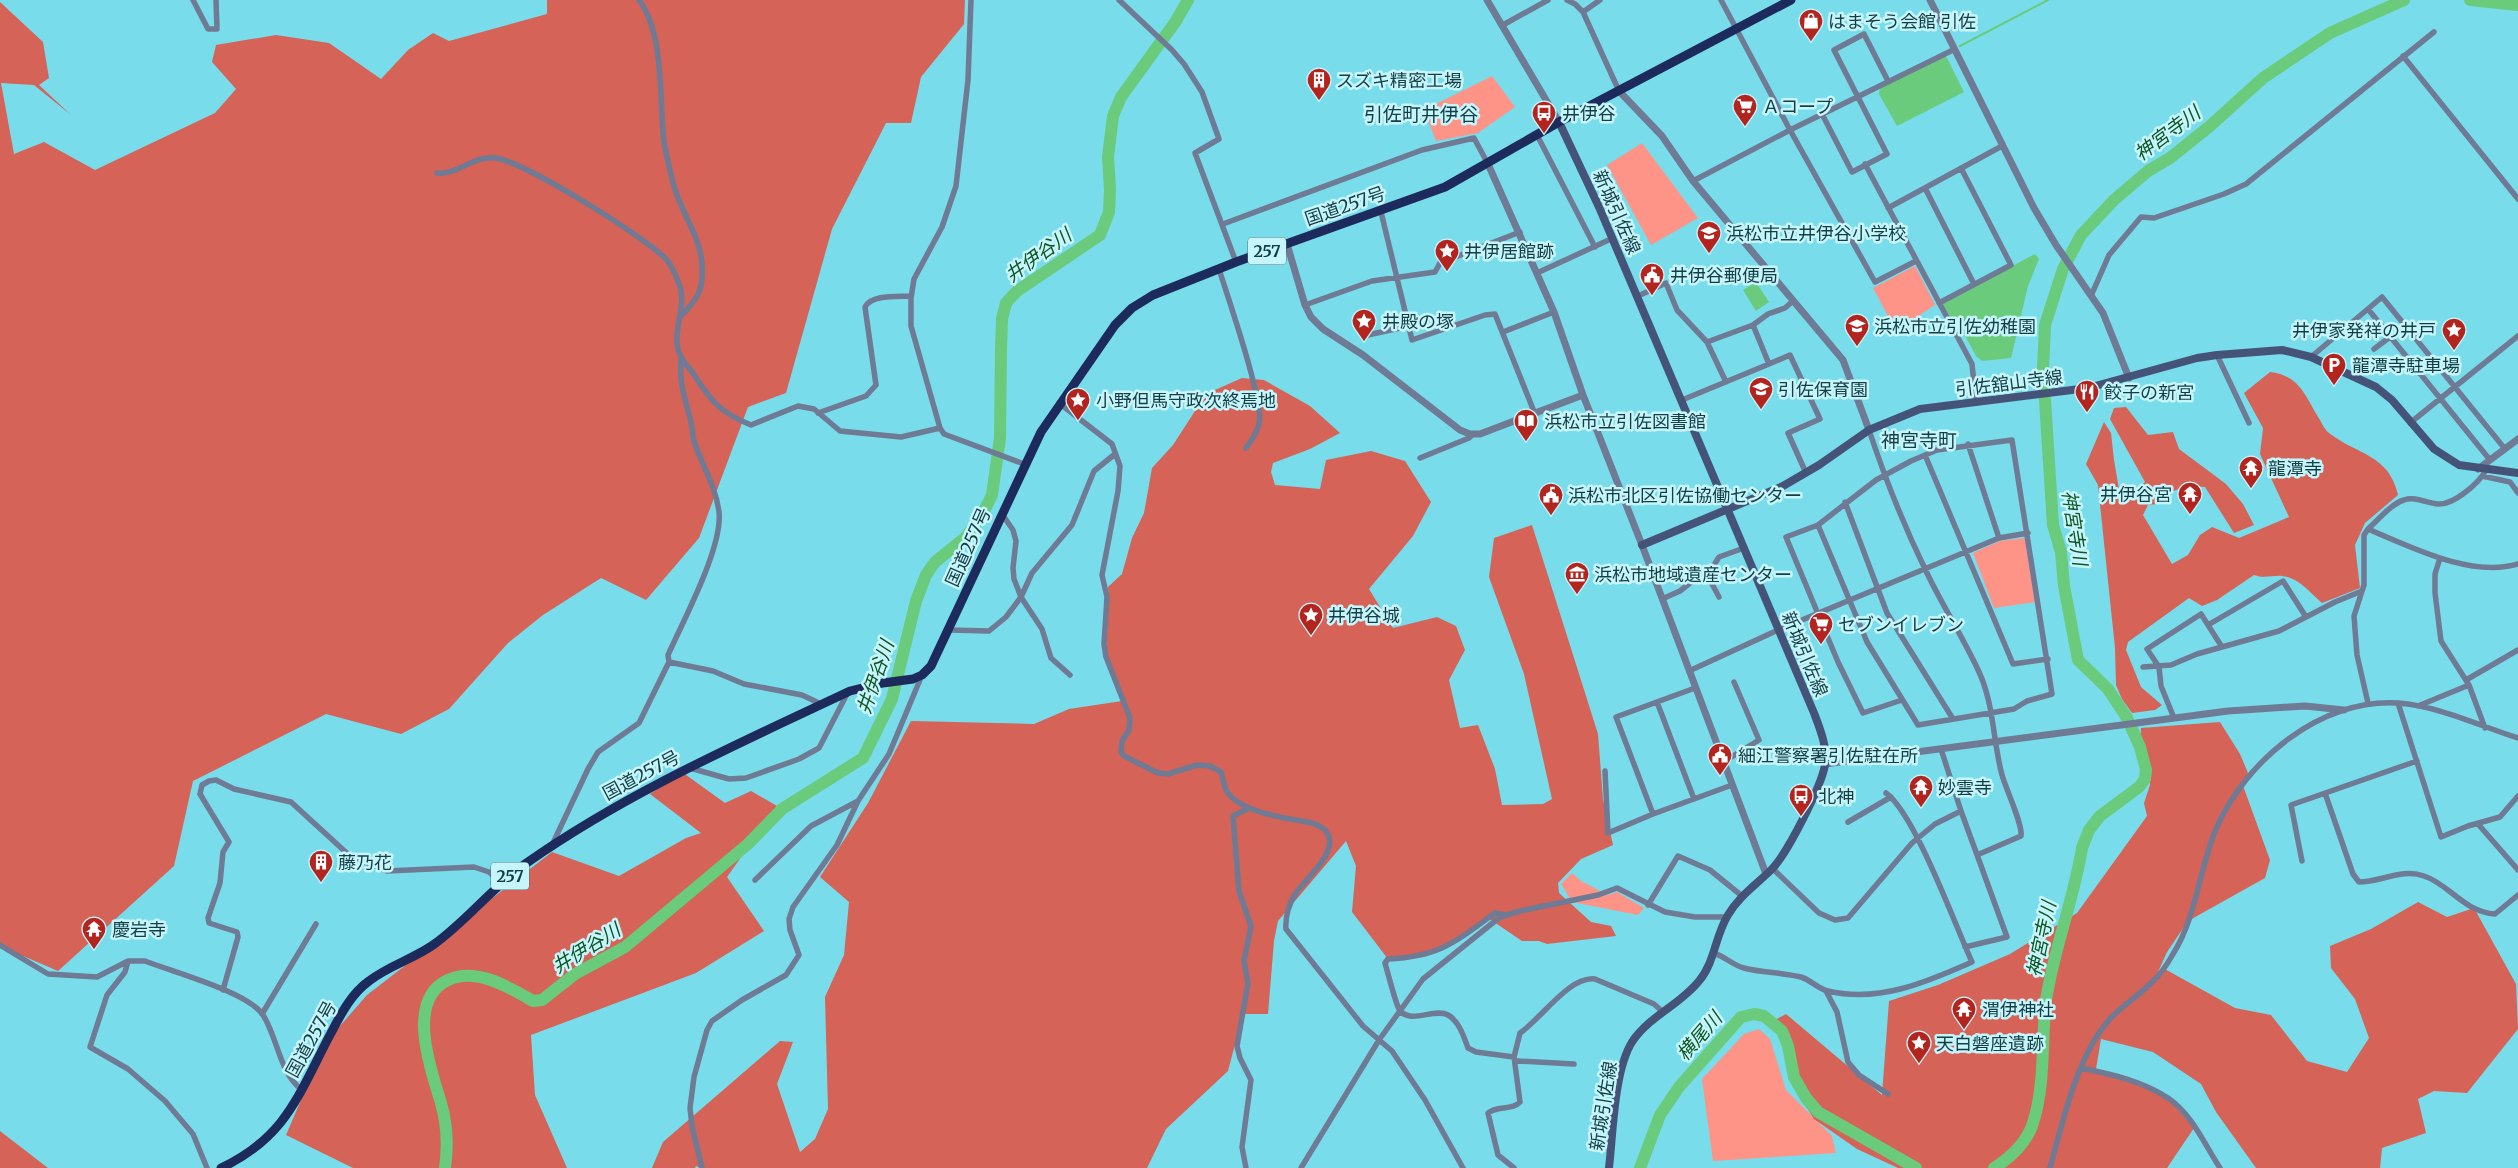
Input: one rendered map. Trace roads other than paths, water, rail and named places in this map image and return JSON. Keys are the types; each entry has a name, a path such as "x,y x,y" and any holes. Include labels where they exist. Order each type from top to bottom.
{"highway":[{"name":"国道257号","path":"221,1168 261,1145 280,1126 302,1090 342,1012 358,990 369,981 431,946 450,932 501,883 550,848 638,793 850,690 913,679 922,675 931,666 1040,432 1115,325 1132,308 1153,296 1236,262 1381,212 1445,187 1560,122 1791,0"}],"main road":[{"name":"新城引佐線","path":"1560,122 1638,296 1821,732 1825,764 1788,849 1769,871 1742,896 1727,916 1700,980 1645,1027 1632,1043 1621,1067 1609,1168"},
{"name":"引佐舘山寺線","path":"1642,545 1783,486 1806,473 1869,430 1920,409 2105,385 2197,358 2282,350 2311,357 2376,387 2392,400 2434,449 2459,465 2482,472 2518,473"}],"street":[{"path":"193,0 208,29 217,29 216,0"},
{"path":"639,0 649,19 660,62 664,143 674,187 700,250 702,266 699,297 681,316"},
{"path":"970,0 968,80 956,186 942,227 914,279 911,296 911,326 940,428 944,434 1024,464"},
{"path":"1119,0 1172,50 1202,92 1219,139 1194,153 1223,224 1236,262"},
{"path":"1487,0 1560,122"},
{"path":"1503,25 1548,0"},
{"path":"1567,0 1575,4 1583,12 1619,91 1662,136 1693,181 1843,360 1885,475 1925,570 1979,672 1987,693 2000,768 2008,797 2022,830 2021,836 1977,855"},
{"path":"1583,12 1600,0"},
{"path":"1721,0 1790,130 1875,282 1916,261"},
{"path":"1930,0 2002,146 2056,245 2107,321 2129,378"},
{"path":"2090,293 2109,255 2141,217 2154,218 2240,188 2434,32"},
{"path":"1822,114 1852,172 1887,154 1834,50 1864,34 1888,81"},
{"path":"1693,181 1790,130 1955,49"},
{"path":"2403,56 2518,199"},
{"path":"1537,135 1595,247"},
{"path":"1223,224 1422,150 1474,138 1520,232 1554,312 1583,395 1642,545 1723,762 1769,871 1819,913 1835,920 1848,918 1898,857 1917,838 1935,824 1961,811"},
{"path":"1888,208 2002,146"},
{"path":"437,173 447,174 482,158 495,158 515,164 598,211 650,245 668,262 680,287 681,316 676,343 681,359 706,395 721,409 751,425 798,406 814,409 840,431 900,437 940,428"},
{"path":"1865,164 1972,364 1976,403"},
{"path":"1939,303 2011,265 1961,168"},
{"path":"1925,188 1974,284"},
{"path":"1381,212 1412,340 1485,315 1495,314 1535,414"},
{"path":"1305,304 1372,281 1435,272 1440,263 1520,232"},
{"path":"1538,273 1613,238"},
{"path":"1287,244 1305,304 1311,317 1322,329 1363,355 1460,430 1480,434 1583,395"},
{"path":"1218,270 1232,307 1256,396 1260,423 1246,448"},
{"path":"1638,296 1666,283 1677,310 1707,342 1726,382"},
{"path":"818,413 866,396 876,386 865,307 868,302 874,299 911,296"},
{"path":"2311,357 2382,297 2505,449"},
{"path":"1707,342 1752,324 1768,314 1785,308 1793,301"},
{"path":"2368,309 2490,460"},
{"path":"1503,332 1554,312"},
{"path":"1752,324 1769,364"},
{"path":"1363,336 1409,326"},
{"path":"2410,422 2518,336"},
{"path":"2374,349 2390,337"},
{"path":"1682,400 1790,355 1820,419 1788,433 1806,473"},
{"path":"2217,356 2249,423"},
{"path":"550,848 598,752 639,723 670,662 668,655 711,555 719,526 719,511 712,484 695,445 692,425 679,380 681,359"},
{"path":"1059,403 1112,444 1120,466 1118,491 1102,575 1107,597 1104,644 1106,657 1130,718 1129,730 1122,741 1121,752 1124,756 1158,773 1168,774 1179,769 1210,766 1221,772 1227,792 1249,808 1272,816 1306,821 1323,828 1329,835 1330,843 1325,858 1295,895 1285,918 1286,929 1342,1002 1363,1026 1392,1051 1425,1100 1463,1168"},
{"path":"1420,458 1469,438 1473,434"},
{"path":"2368,704 2357,655 2354,616 2362,591 2365,567 2364,535 2368,529 2402,500 2411,498 2439,504 2455,501 2482,472 2490,460 2518,439"},
{"path":"1818,525 1867,642 1918,725 2014,709 2027,701 2052,694 2012,440 1968,444 1925,455 1885,475 1846,502 1818,525 1786,537 1820,614 1838,662 1863,713 1902,700"},
{"path":"1968,444 1999,538"},
{"path":"948,630 989,631 1006,617 1021,597 1032,573 1072,525 1094,471 1115,454"},
{"path":"1925,455 1968,551 2013,664 2048,659"},
{"path":"2482,472 2510,482 2518,493"},
{"path":"1846,502 1887,613 1953,719"},
{"path":"1001,514 1013,530 1016,541 1013,568 1014,579 1021,597 1042,629 1051,658 1062,670 1070,675"},
{"path":"2368,529 2440,558 2484,567 2500,568 2518,564"},
{"path":"1689,670 1778,630 1878,590 1999,538 2028,533"},
{"path":"1662,599 1680,591 1714,565 1719,557 1744,548"},
{"path":"2440,558 2435,574 2435,593 2441,641 2467,682 2485,728"},
{"path":"1705,571 1719,597"},
{"path":"2208,625 2283,581 2306,617"},
{"path":"2143,667 2159,667 2279,631 2362,591"},
{"path":"2174,718 2161,686 2159,667 2147,649 2201,614 2222,647"},
{"path":"2418,706 2467,682 2518,650"},
{"path":"670,662 713,671 744,684 802,695 821,704"},
{"path":"702,1168 692,1126 690,1108 694,1077 707,1030 712,1021 742,1000 786,975 794,965 799,955 790,930 789,919 793,906 837,845 858,801 889,754 922,675"},
{"path":"1723,762 1759,740 1734,682"},
{"path":"1653,814 1616,717 1695,688"},
{"path":"690,768 729,779 746,778 799,760 820,748 838,708 850,690"},
{"path":"1657,702 1694,800"},
{"path":"2398,703 2441,837 2500,817 2518,796"},
{"path":"2050,1168 2058,1135 2081,1068 2093,1040 2109,1020 2154,981 2174,953 2184,931 2216,829 2253,771 2282,744 2314,722 2344,710 2368,704 2398,703 2418,706 2518,738"},
{"path":"1825,764 2174,718 2305,706 2344,710"},
{"path":"1941,749 1961,811 2007,937 1966,947"},
{"path":"2302,861 2290,808 2291,805 2417,761"},
{"path":"1605,771 1608,833 1732,785"},
{"path":"223,990 238,937 237,932 209,923 208,918 220,882 223,852 229,842 200,794 202,785 208,780 216,780 234,789 291,802 350,856 367,864 387,871 474,867 489,872 501,883"},
{"path":"2325,793 2353,874 2359,882 2372,882 2409,872 2426,876 2484,913 2494,914 2518,895"},
{"path":"1713,953 1721,955 1744,968 1802,977 1826,991 1880,993 1906,989 1972,962 1917,838 1889,795 1848,822"},
{"path":"755,880 811,826 858,801"},
{"path":"1246,1168 1242,1147 1251,1080 1240,1058 1237,1046 1248,983 1244,961 1251,926 1238,891 1233,816 1249,808"},
{"path":"2478,824 2518,870"},
{"path":"1648,905 1678,856 1710,870 1742,896"},
{"path":"1301,1168 1379,1040 1423,979 1500,917 1598,895 1617,888 1648,905 1680,916 1727,916"},
{"path":"1507,915 1495,913 1454,943 1435,952 1418,957 1388,959 1385,963 1400,1009 1411,1016 1421,1017 1437,1012 1449,1015 1462,1032 1468,1048 1476,1052 1516,1059 1574,1064"},
{"path":"262,1014 316,924"},
{"path":"0,945 48,974 97,977 128,961 145,961 246,1000 262,1014 274,1037 288,1074 294,1084 302,1090"},
{"path":"128,961 125,972 107,995 90,1047 128,1069 165,1100 193,1134 208,1168"},
{"path":"1514,1168 1498,1155 1488,1113 1491,1110 1517,1105 1520,1102 1516,1059 1520,1032 1533,1024 1572,985 1586,978 1595,979 1654,1004 1663,1012"},
{"path":"1826,991 1837,1012 1848,1062 1859,1075 1888,1094"},
{"path":"2081,1068 2122,1076 2168,1098 2186,1116 2220,1168"}],"waterway":[{"name":"井伊谷川","path":"445,1168 447,1144 445,1119 427,1055 425,1037 424,1019 427,1003 435,990 448,980 459,977 481,977 514,990 533,1001 542,1000 575,974 625,947 748,844 782,809 863,758 892,699 916,601 926,575 935,562 965,538 982,515 992,495 1000,438 1002,319 1006,303 1017,291 1100,235 1109,212 1108,157 1113,116 1121,97 1176,21 1188,0"},
{"path":"1960,46 2048,0"},
{"name":"神宮寺川","path":"1994,1168 2006,1160 2021,1145 2032,1126 2041,1079 2046,1000 2082,848 2089,830 2100,816 2139,787 2145,779 2146,770 2140,747 2127,718 2108,689 2078,660 2064,586 2061,552 2053,525 2043,369 2045,325 2063,269 2081,235 2114,200 2148,171 2170,158 2210,126 2263,78 2330,33 2404,0"},
{"name":"神宮寺川","path":"2470,0 2518,5"},
{"name":"横尾川","path":"1640,1168 1660,1115 1679,1087 1741,1017 1754,1014 1764,1016 1782,1031 1788,1046 1794,1077 1806,1098 1818,1112 1916,1168"}],"place":[{"name":"はまそう会館 引佐","path":"1811,42"},
{"name":"スズキ精密工場","path":"1319,101"},
{"name":"Ａコープ","path":"1745,127"},
{"name":"井伊谷","path":"1544,134"},
{"name":"浜松市立井伊谷小学校","path":"1709,254"},
{"name":"井伊居館跡","path":"1447,272"},
{"name":"井伊谷郵便局","path":"1652,296"},
{"name":"井殿の塚","path":"1364,342"},
{"name":"浜松市立引佐幼稚園","path":"1857,347"},
{"name":"井伊家発祥の井戸","path":"2454,351"},
{"name":"龍潭寺駐車場","path":"2334,386"},
{"name":"引佐保育園","path":"1761,410"},
{"name":"餃子の新宮","path":"2087,413"},
{"name":"小野但馬守政次終焉地","path":"1078,421"},
{"name":"浜松市立引佐図書館","path":"1526,442"},
{"name":"龍潭寺","path":"2251,489"},
{"name":"井伊谷宮","path":"2190,515"},
{"name":"浜松市北区引佐協働センター","path":"1551,516"},
{"name":"浜松市地域遺産センター","path":"1577,595"},
{"name":"井伊谷城","path":"1311,636"},
{"name":"セブンイレブン","path":"1821,645"},
{"name":"細江警察署引佐駐在所","path":"1720,776"},
{"name":"妙雲寺","path":"1921,808"},
{"name":"北神","path":"1801,817"},
{"name":"藤乃花","path":"321,883"},
{"name":"慶岩寺","path":"94,950"},
{"name":"渭伊神社","path":"1964,1030"},
{"name":"天白磐座遺跡","path":"1919,1064"}],"district":[{"name":"引佐町井伊谷","path":"1421,114"},
{"name":"神宮寺町","path":"1919,440"}]}
